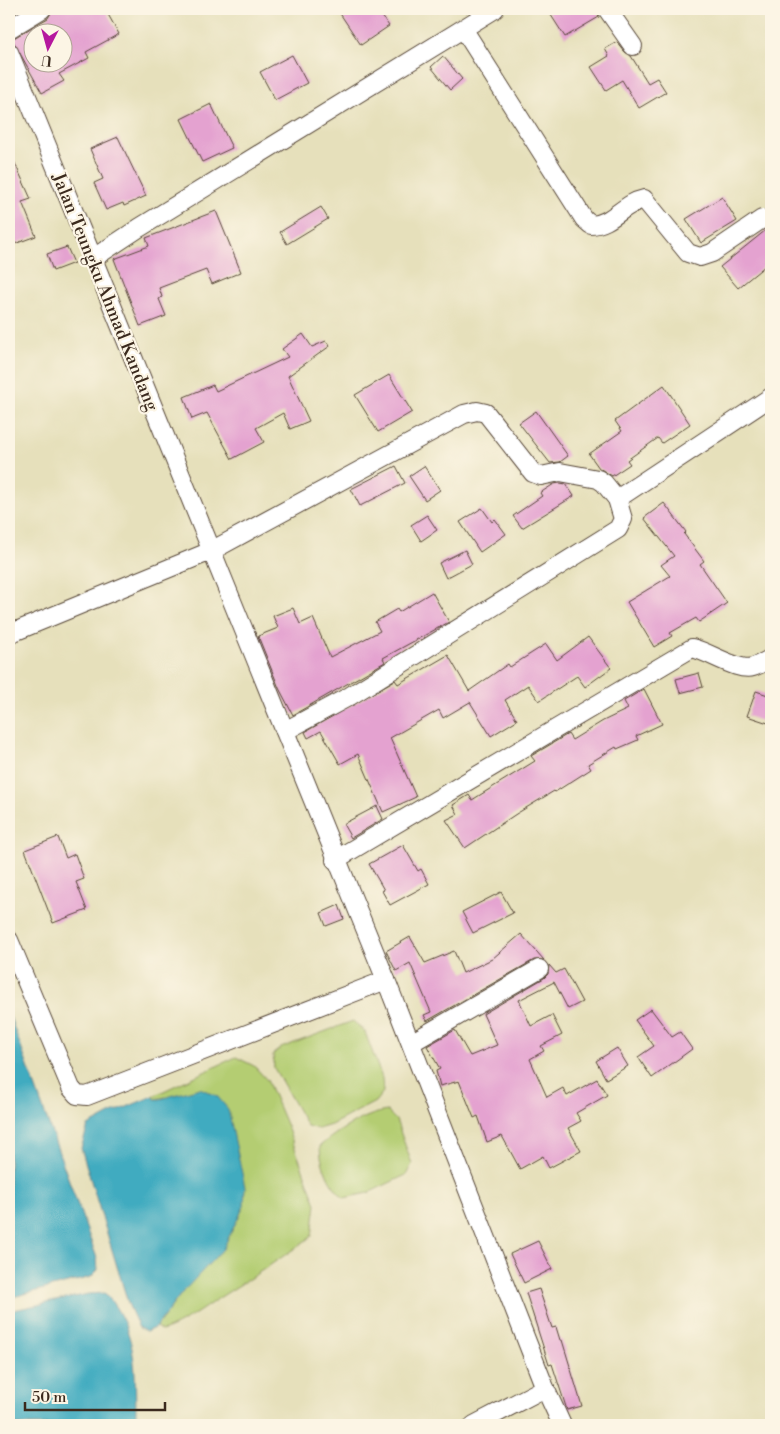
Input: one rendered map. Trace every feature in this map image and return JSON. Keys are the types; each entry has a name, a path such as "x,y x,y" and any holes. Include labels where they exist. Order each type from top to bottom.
{"street":[{"path":"9,29 42,9"},
{"path":"92,259 139,228 464,30 495,9"},
{"path":"607,9 632,46"},
{"path":"464,30 584,219 591,225 600,225 634,201 644,199 688,253 700,257 712,253 762,219 771,220"},
{"name":"Jalan Teungku Ahmad Kandang","path":"9,52 386,980 545,1388 562,1425"},
{"path":"617,499 771,397"},
{"path":"9,634 464,414 486,413 493,419 517,455 533,473 541,476 560,472 598,479 604,483 617,499 623,519 618,529 350,696 285,731"},
{"path":"336,860 692,648 706,651 738,667 752,668 771,658"},
{"path":"9,940 70,1088 77,1095 87,1096 386,980"},
{"path":"411,1043 539,969"},
{"path":"474,1425 545,1388"}],"green space":[{"path":"353,1021 365,1032 382,1078 383,1092 375,1102 331,1125 318,1129 307,1126 274,1068 273,1054 281,1048"},
{"path":"236,1057 254,1066 267,1080 286,1124 316,1204 312,1236 192,1316 162,1331 156,1327 181,1294 166,1097 155,1099 153,1096"},
{"path":"387,1111 396,1120 412,1164 406,1175 368,1193 344,1198 334,1187 327,1174 320,1153 320,1146 352,1124"}],"water":[{"path":"9,1014 97,1258 98,1270 91,1277 9,1298"},
{"path":"200,1088 217,1096 228,1109 245,1187 244,1206 223,1249 181,1294 156,1327 146,1332 139,1328 129,1306 81,1148 88,1126 110,1114 153,1096 155,1099 160,1099"},
{"path":"105,1293 116,1307 124,1322 132,1351 136,1415 131,1425 9,1425 9,1311 88,1294"}],"building":[{"path":"53,9 105,9 119,34 86,52 89,58 72,67 72,22 41,22 48,18"},
{"path":"337,9 377,9 389,26 361,45"},
{"path":"547,9 597,9 599,17 565,37"},
{"path":"22,33 22,57 12,39"},
{"path":"617,42 631,56 648,83 657,78 666,92 639,108 622,80 606,90 591,67 609,56 605,49"},
{"path":"292,55 307,83 275,100 260,72"},
{"path":"443,56 462,79 450,90 431,67"},
{"path":"30,72 63,72 59,74 64,81 42,93"},
{"path":"211,104 232,148 202,162 181,119"},
{"path":"118,137 146,196 124,206 123,203 106,210 94,183 103,179 90,149"},
{"path":"9,150 31,199 22,202 36,236 9,246"},
{"path":"722,197 737,221 701,243 686,219"},
{"path":"321,207 328,219 287,244 280,232"},
{"path":"216,211 241,272 212,284 206,270 159,288 162,297 159,299 166,316 140,326 114,259 149,246 146,238"},
{"path":"766,230 771,230 771,261 738,288 720,267"},
{"path":"67,247 74,263 53,271 47,254"},
{"path":"303,334 312,347 326,341 330,346 288,376 309,421 290,429 283,413 256,428 264,442 232,459 207,413 192,419 184,397 213,385 216,391 288,357 282,349"},
{"path":"389,375 412,412 378,432 355,395"},
{"path":"664,385 690,424 662,443 658,438 627,460 630,464 612,476 599,468 589,454 622,431 615,421"},
{"path":"536,411 568,456 560,462 550,463 519,423"},
{"path":"396,466 405,483 360,506 351,489"},
{"path":"424,466 440,490 425,500 409,476"},
{"path":"554,484 566,484 574,496 522,528 513,516 542,496 540,493"},
{"path":"664,503 686,532 684,534 704,561 700,564 727,603 699,622 696,618 670,633 672,636 654,647 627,602 670,576 661,565 674,556 644,518"},
{"path":"482,508 492,522 495,519 506,534 480,552 460,522"},
{"path":"427,515 437,530 421,541 411,525"},
{"path":"465,550 472,564 446,578 439,563"},
{"path":"432,592 449,622 383,658 385,662 293,715 279,688 258,636 278,628 273,616 293,608 300,624 313,618 330,657 380,631 375,622 397,609 399,612"},
{"path":"588,637 611,668 585,687 577,676 539,701 528,685 505,700 517,720 491,736 470,702 443,718 439,710 390,738 416,797 383,812 358,754 340,764 321,731 308,738 305,732 395,680 398,684 448,655 469,691 508,664 510,667 546,644 557,660"},
{"path":"699,673 703,687 680,693 676,679"},
{"path":"644,689 662,724 636,736 638,740 617,749 616,747 588,764 591,769 516,814 465,848 446,820 458,814 453,805 469,795 472,800 535,761 531,756 568,734 572,740 603,721 628,709 624,701"},
{"path":"756,691 771,696 771,724 747,716"},
{"path":"377,806 383,819 351,838 343,824"},
{"path":"58,837 66,858 75,854 84,879 76,882 87,910 53,923 25,850"},
{"path":"403,845 418,871 421,869 429,884 390,905 369,864"},
{"path":"501,892 513,913 473,933 462,912"},
{"path":"339,905 344,919 326,926 321,913"},
{"path":"521,934 544,960 534,960 427,1021 424,1015 431,1012 410,963 396,971 386,951 410,937 425,963 454,951 463,973 492,959"},
{"path":"549,965 556,973 564,969 582,1002 568,1009 554,982 519,1000 531,1026 552,1015 562,1035 541,1046 544,1051 530,1059 547,1097 563,1088 567,1096 597,1079 607,1095 576,1113 581,1121 568,1128 581,1151 549,1168 543,1156 520,1169 502,1136 487,1142 478,1116 474,1118 459,1081 440,1086 436,1071 440,1069 427,1046 455,1030 470,1056 497,1045 483,1014 544,978 548,974"},
{"path":"651,1009 672,1037 680,1032 692,1049 652,1078 638,1057 654,1046 635,1020"},
{"path":"617,1048 628,1066 606,1079 596,1061"},
{"path":"538,1241 552,1269 524,1283 510,1254"},
{"path":"539,1289 552,1328 556,1327 560,1340 562,1340 582,1406 567,1410 552,1364 549,1365 526,1293"}]}
